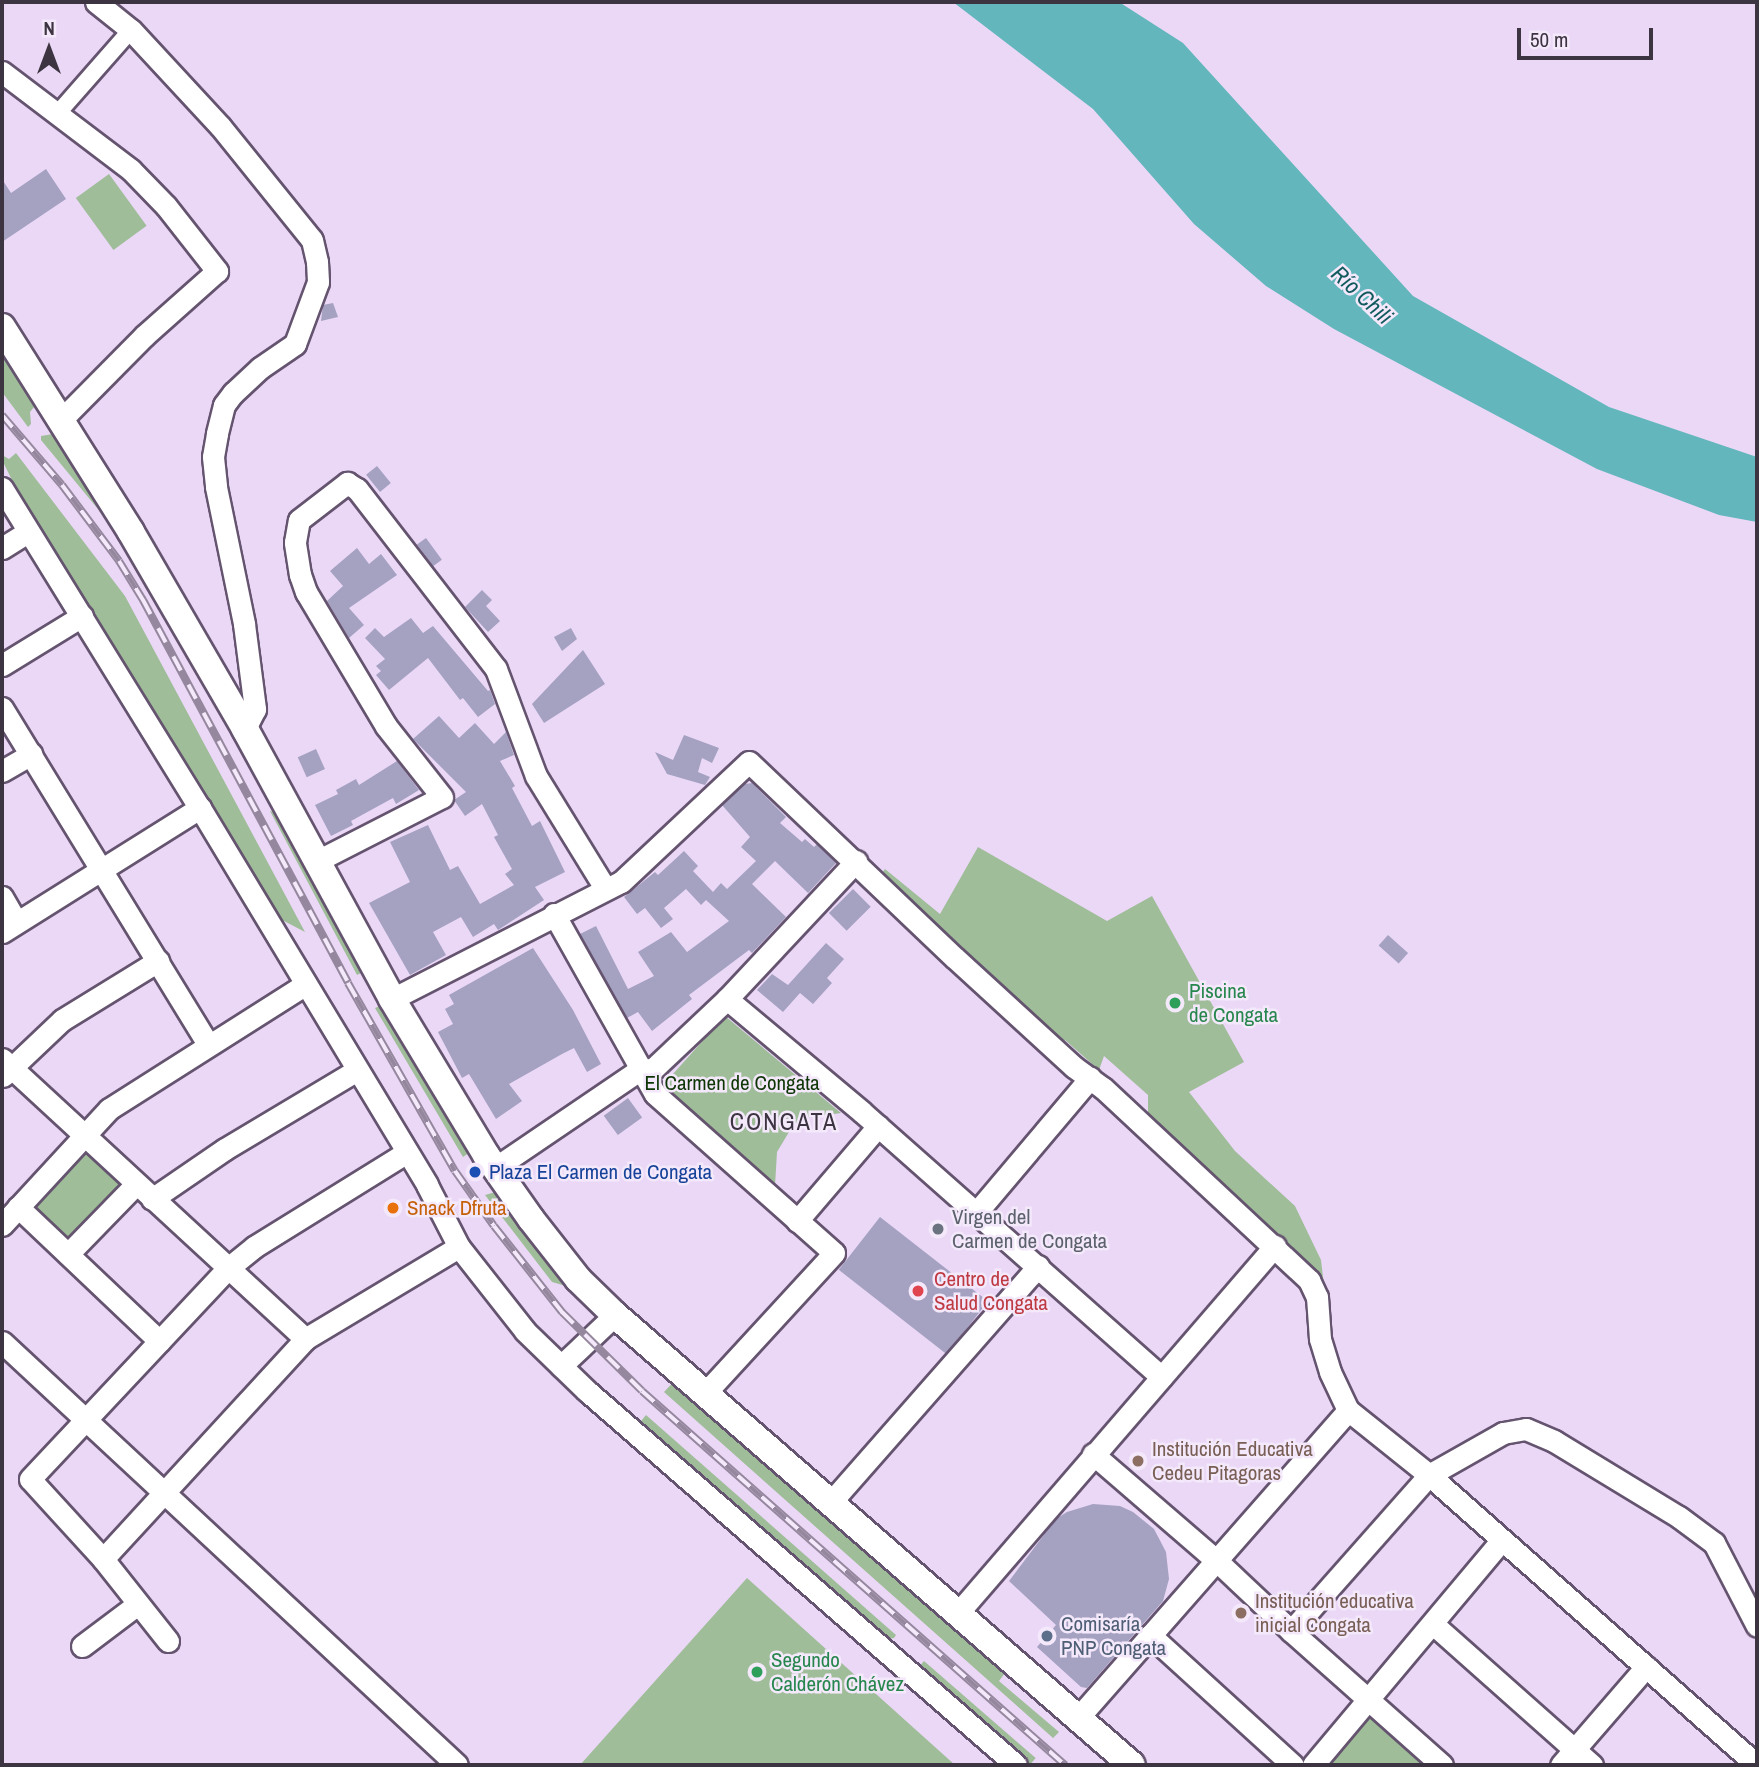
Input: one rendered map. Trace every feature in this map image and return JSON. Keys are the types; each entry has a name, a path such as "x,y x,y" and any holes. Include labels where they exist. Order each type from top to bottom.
{"street":[{"path":"96,2 131,30 220,126 312,240 317,262 318,282 295,344 260,368 233,393 224,405 217,434 214,457 216,487 244,624 256,709 245,729"},
{"path":"58,113 131,30"},
{"path":"2,72 131,170 166,206 217,271 144,336 61,420"},
{"path":"2,327 131,532 245,729 392,999 495,1168 578,1279 615,1315 1132,1765"},
{"path":"317,861 442,797 386,726 306,592 300,575 295,542 299,520 347,484 357,489 496,669 536,776 605,888"},
{"path":"2,488 306,984 407,1152 459,1247 525,1331 561,1366 1016,1765"},
{"path":"2,548 28,532"},
{"path":"2,665 82,616"},
{"path":"2,708 208,1044"},
{"path":"2,771 32,754"},
{"path":"392,999 621,882 749,762 955,958 1275,1246 1313,1285 1321,1317 1320,1339 1330,1372 1348,1410 1429,1475 1757,1765"},
{"path":"2,897 9,926 200,808"},
{"path":"495,1168 639,1070 653,1069 727,999 856,861"},
{"path":"554,914 639,1070 658,1097 834,1253 706,1392"},
{"path":"158,961 62,1020 5,1068 305,1339"},
{"path":"2,1225 109,1109 128,1094 306,984"},
{"path":"727,999 878,1125 1162,1377"},
{"path":"152,1199 225,1149 357,1070"},
{"path":"976,1213 1090,1078"},
{"path":"797,1222 878,1125"},
{"path":"169,1641 103,1559 30,1479 227,1269 254,1247 407,1152"},
{"path":"68,1254 136,1184"},
{"path":"18,1208 159,1341"},
{"path":"958,1613 1275,1246"},
{"path":"103,1559 305,1339 459,1247"},
{"path":"831,1502 1038,1266"},
{"path":"561,1366 615,1315"},
{"path":"2,1342 457,1765"},
{"path":"1076,1719 1348,1410"},
{"path":"1290,1631 1429,1475 1503,1433 1526,1429 1554,1441 1679,1517 1714,1543 1757,1626"},
{"path":"1093,1454 1216,1560 1290,1631 1442,1765"},
{"path":"1313,1765 1501,1541"},
{"path":"82,1646 138,1604"},
{"path":"1433,1624 1568,1758 1592,1765"},
{"path":"1150,1635 1293,1765"},
{"path":"1568,1758 1646,1667"}],"green space":[{"path":"109,174 147,226 113,250 76,198"},
{"path":"2,344 39,401 30,412 31,424 28,427 2,392"},
{"path":"59,433 116,531 41,440 41,436"},
{"path":"16,453 125,596 305,932 284,921 277,922 30,516 2,460 2,455 9,459"},
{"path":"270,811 279,814 365,971 357,975"},
{"path":"978,847 1107,921 1152,896 1244,1062 1189,1092 1235,1151 1295,1206 1321,1260 1325,1294 1244,1206 1148,1114 1148,1095 1104,1056 1099,1070 1065,1040 1060,1046 934,928 882,873 885,869 940,914"},
{"path":"384,1004 473,1150 463,1157 375,1008"},
{"name":"El Carmen de Congata","path":"725,1016 841,1113 806,1118 789,1132 777,1152 775,1186 664,1088 664,1084"},
{"path":"84,1147 125,1184 71,1244 30,1207"},
{"path":"499,1191 568,1283 566,1286 552,1282 485,1195"},
{"path":"677,1378 1008,1669 999,1681 1059,1732 1053,1738 664,1392"},
{"path":"646,1415 896,1635 894,1638 883,1640 637,1426"},
{"name":"Segundo Calderón Chávez","path":"747,1578 955,1765 580,1765"},
{"path":"924,1661 1036,1758 1030,1765 918,1668"},
{"path":"1370,1711 1433,1765 1323,1765"}],"water":[{"name":"Río Chili","path":"953,2 1119,2 1183,43 1413,296 1609,407 1757,457 1757,522 1719,515 1597,469 1334,329 1266,286 1194,224 1093,109"}],"building":[{"path":"46,169 66,199 2,242 2,179 11,193"},
{"path":"333,303 338,317 321,321 323,305"},
{"path":"377,466 391,483 380,492 366,475"},
{"path":"426,538 442,560 433,566 417,544"},
{"path":"357,548 369,564 381,554 397,575 349,608 364,625 349,638 327,601 343,586 330,571"},
{"path":"482,590 492,600 486,606 500,621 488,632 465,607"},
{"path":"411,618 423,633 433,626 488,691 490,690 495,704 478,717 463,698 460,700 428,658 389,690 376,675 381,671 376,666 385,659 365,638 375,628 384,637"},
{"path":"571,628 577,639 562,651 554,637"},
{"path":"583,650 605,684 544,723 532,704"},
{"path":"439,716 459,738 475,723 494,744 506,732 514,755 500,761 515,786 512,788 532,826 540,821 565,872 535,887 544,900 498,930 494,924 473,937 461,917 433,932 446,955 410,975 369,903 410,882 390,842 428,825 450,870 458,866 480,904 514,885 505,874 512,869 494,837 498,835 482,804 465,816 454,800 466,792 413,739"},
{"path":"684,735 719,748 712,763 702,758 698,772 710,777 705,785 667,774 655,752 673,760"},
{"path":"316,749 325,769 307,777 298,757"},
{"path":"397,761 419,790 396,804 393,798 351,821 353,825 331,836 315,805 338,794 336,790 356,779 359,785"},
{"path":"752,783 786,817 780,823 802,842 805,839 814,847 817,844 836,863 808,893 775,861 752,884 786,917 752,953 749,950 689,995 692,999 652,1031 638,1012 627,1018 580,934 596,926 628,989 654,976 638,952 671,932 687,952 729,921 706,900 701,905 686,889 664,908 673,919 661,928 645,908 637,914 624,897 655,872 658,875 684,851 698,866 693,871 713,892 721,883 727,889 756,861 741,847 750,837 722,805 745,784"},
{"path":"853,889 871,907 847,931 829,913"},
{"path":"1388,935 1408,953 1399,963 1379,945"},
{"path":"826,943 844,959 827,978 832,983 813,1004 800,993 783,1012 757,990 772,974 788,985"},
{"path":"533,948 573,1010 601,1064 587,1072 574,1048 562,1054 509,1084 522,1101 496,1119 469,1074 462,1078 438,1032 453,1024 445,1009 454,1004 449,995"},
{"path":"628,1098 642,1117 618,1135 604,1116"},
{"name":"Centro de Salud Congata","path":"880,1217 988,1301 947,1354 839,1270"},
{"path":"1093,1504 1120,1506 1133,1512 1154,1529 1166,1552 1169,1579 1163,1601 1087,1688 1081,1687 1037,1647 1056,1625 1009,1581 1056,1519 1067,1512"}],"railway":[{"path":"2,415 62,485 119,561 143,600 348,983 455,1171 494,1226 562,1312 642,1391 1065,1765"}],"place":[{"name":"Piscina de Congata","path":"1175,1003"},
{"name":"Plaza El Carmen de Congata","path":"475,1172"},
{"name":"Snack Dfruta","path":"393,1208"},
{"name":"Virgen del Carmen de Congata","path":"938,1229"},
{"name":"Centro de Salud Congata","path":"918,1291"},
{"name":"Institución Educativa Cedeu Pitagoras","path":"1138,1461"},
{"name":"Institución educativa inicial Congata","path":"1241,1613"},
{"name":"Comisaría PNP Congata","path":"1047,1636"},
{"name":"Segundo Calderón Chávez","path":"757,1672"}],"district":[{"name":"CONGATA","path":"784,1122"}]}
